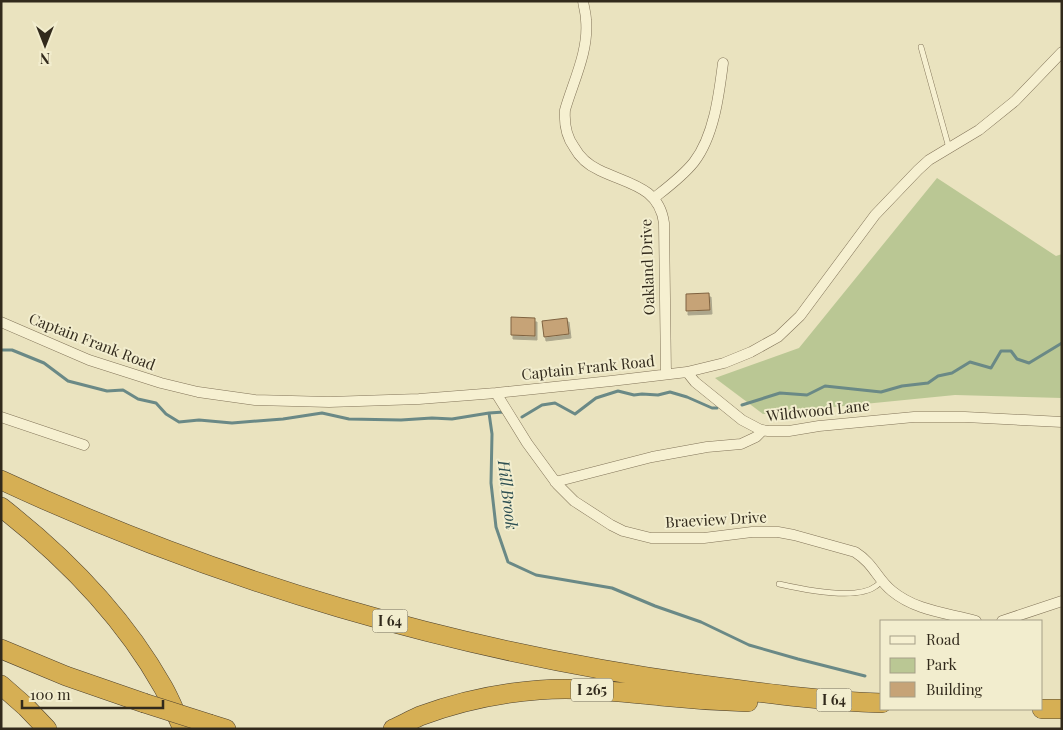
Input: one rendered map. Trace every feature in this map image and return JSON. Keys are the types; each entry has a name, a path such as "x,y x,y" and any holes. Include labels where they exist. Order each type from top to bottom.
{"highway":[{"name":"I 64","path":"1,480 71,512 205,564 282,590 406,626 571,663 671,680 796,697 880,703"},
{"path":"1,507 52,549 77,574 122,626 143,654 164,689 183,729"},
{"path":"1,649 66,676 218,726"},
{"path":"1,686 26,707 47,729"},
{"name":"I 265","path":"393,729 420,716 480,699 509,693 539,690 598,690 676,698 758,703 796,697"},
{"path":"1043,709 1062,709"}],"street":[{"name":"Oakland Drive","path":"583,1 586,38 565,110 564,119 567,134 570,142 585,162 600,171 638,186 654,198 663,214 666,374"},
{"name":"Captain Frank Road","path":"1,322 107,367 161,383 207,393 255,400 329,402 420,399 610,381 687,372 710,367 738,358 765,345 789,327 806,309 875,215 918,170 930,160 979,130 1015,101 1062,52"},
{"path":"654,198 688,169 703,150 714,117 723,63"},
{"path":"687,372 695,382 742,420 764,430"},
{"name":"Braeview Drive","path":"496,393 527,443 555,482 574,501 611,525 637,536 651,538 704,538 752,532 794,534 854,552 868,562 891,591 902,599 934,612 972,620"},
{"path":"1,416 84,445"},
{"name":"Wildwood Lane","path":"555,482 652,457 707,447 741,444 756,437 764,430 789,431 819,426 914,417 966,417 1062,422"},
{"path":"1005,620 1062,601"}],"lane":[{"path":"921,47 949,149"},
{"path":"778,584 821,592 860,592 876,587 882,580"}],"green space":[{"path":"937,178 1056,256 1062,254 1062,398 955,395 763,414 715,378 799,348"}],"building":[{"path":"709,293 710,310 686,311 686,294"},
{"path":"511,317 535,318 535,336 511,335"},
{"path":"567,318 569,334 544,337 542,321"}],"waterway":[{"path":"742,405 780,393 807,395 825,386 881,392 902,386 928,383 938,376 952,373 970,362 991,368 1001,351 1011,351 1017,359 1029,363 1062,343"},
{"path":"1,350 12,350 44,363 68,381 107,391 123,390 138,399 156,403 166,414 179,422 199,420 232,423 283,419 322,413 349,419 452,419 504,412"},
{"path":"522,417 542,405 555,403 575,414 596,398 618,391 634,395 658,395 670,392 712,408 717,408"},
{"name":"Hill Brook","path":"489,413 492,434 491,483 496,527 508,562 536,575 612,588 701,622 749,645 865,676"}]}
